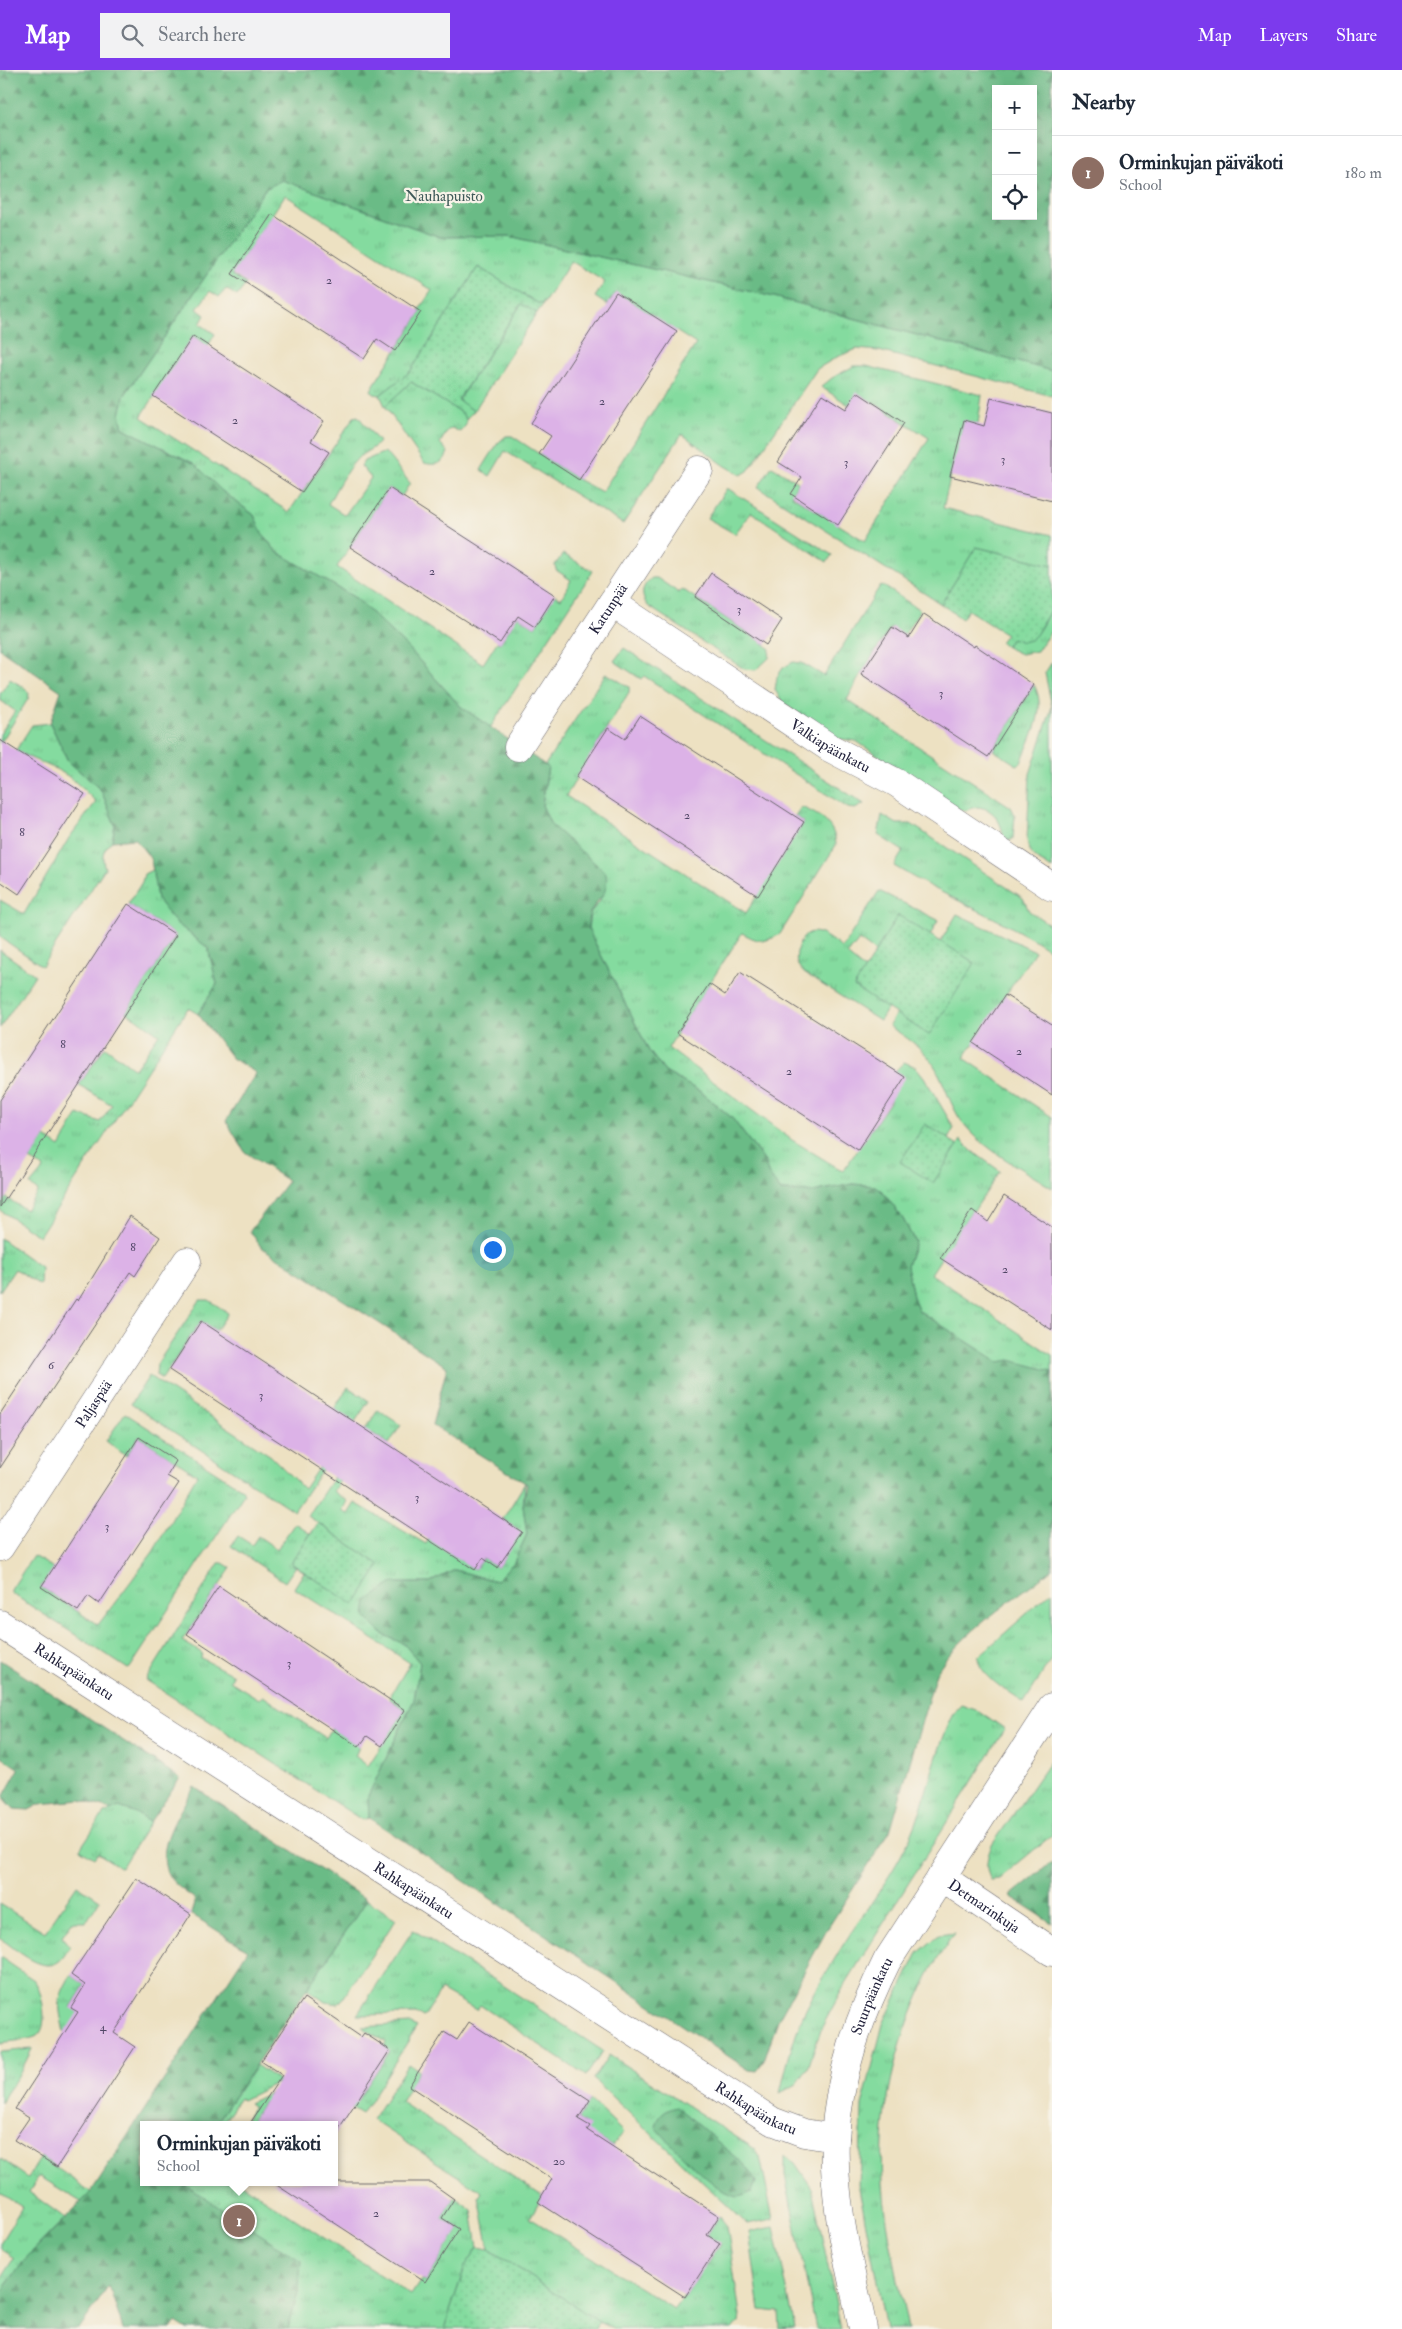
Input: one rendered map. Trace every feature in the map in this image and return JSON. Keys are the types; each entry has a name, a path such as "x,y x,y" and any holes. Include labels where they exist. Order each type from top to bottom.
{"street":[{"name":"Katunpää","path":"518,747 698,470"},
{"name":"Valkiapäänkatu","path":"612,603 830,748 896,783 1052,887"},
{"name":"Paljaspää","path":"0,1547 186,1261"},
{"name":"Rahkapäänkatu","path":"0,1624 772,2121 804,2133 835,2138"},
{"name":"Suurpäänkatu","path":"863,2329 844,2236 837,2186 835,2138 844,2075 853,2040 868,1999 887,1961 1049,1711"},
{"name":"Detmarinkuja","path":"941,1877 1052,1952"}],"green space":[{"name":"Nauhapuisto","path":"0,70 1052,70 1052,371 774,297 509,236 440,237 282,180 265,189 124,396 120,415 123,428 195,464 222,491 254,515 263,535 276,551 357,599 410,650 460,706 548,767 542,805 551,825 606,873 605,891 590,913 588,929 649,1051 665,1072 701,1092 732,1118 765,1162 768,1173 781,1191 813,1192 853,1184 875,1186 883,1192 903,1219 915,1242 907,1266 913,1297 919,1311 999,1362 1010,1360 1052,1371 1052,1569 973,1630 946,1658 936,1673 890,1831 828,1928 778,2020 763,2063 757,2071 749,2070 369,1818 368,1796 414,1700 420,1663 404,1644 382,1634 365,1617 367,1601 393,1583 428,1583 455,1570 496,1581 514,1562 527,1534 523,1506 527,1484 432,1425 447,1367 261,1247 250,1231 288,1181 245,1152 226,1121 256,1073 232,1058 198,1014 217,984 208,948 175,922 157,899 151,859 135,839 112,841 115,825 101,790 68,761 50,723 61,691 0,649"},
{"path":"282,180 440,237 509,236 774,297 1052,371 1052,396 879,351 857,349 837,357 817,369 748,471 741,475 682,434 623,524 505,451 490,476 481,470 498,443 506,436 512,436 579,480 602,492 696,344 616,292 607,305 595,297 605,282 571,261 544,303 539,304 478,267 410,372 380,395 374,394 371,390 421,312 419,310 432,290 285,195 232,275 246,284 237,296 226,289 219,297 210,291 197,309 205,315 200,324 215,334 208,346 193,336 141,417 289,512 354,417 358,416 379,442 352,464 328,504 345,515 371,478 361,466 364,461 385,452 410,483 402,496 389,488 337,567 483,664 497,642 500,643 518,616 535,627 555,595 561,599 571,580 556,570 555,565 563,554 593,571 490,728 460,706 410,650 357,599 276,551 263,535 254,515 222,491 195,464 123,428 120,415 124,396 265,189"},
{"path":"478,267 539,304 544,303 537,313 521,304 458,400 474,411 466,419 462,413 411,382 385,406 380,395 410,372"},
{"path":"522,303 537,313 474,411 458,401"},
{"path":"854,366 866,366 982,395 978,424 964,421 943,508 1052,535 1052,565 976,547 941,604 758,487 772,466 798,482 791,495 865,541 929,438 858,393 849,405 821,387 832,378"},
{"path":"411,382 462,413 466,419 466,425 460,432 452,428 448,430 440,443 448,452 442,462 424,463 385,406"},
{"path":"727,488 832,555 827,562 751,512 735,534 707,518"},
{"path":"976,547 1052,565 1052,607 1036,635 1030,640 1022,642 1012,638 1006,647 1000,642 1006,634 968,610 962,619 941,604"},
{"path":"652,578 657,578 679,593 682,589 766,645 770,649 769,658 756,670 744,669 648,606 644,599 643,591 648,581"},
{"path":"880,586 885,587 920,610 904,635 891,627 847,700 1011,807 1015,815 1013,839 1009,841 1004,839 999,823 989,810 977,807 962,811 856,741 834,738 783,703 775,690 777,677 783,668 793,662 802,663 824,676"},
{"path":"1052,607 1052,630 1037,651 1021,654 1006,647 1012,638 1027,640 1037,633"},
{"path":"624,648 864,804 855,809 848,808 644,676 641,679 614,661"},
{"path":"1052,662 1052,707 1045,673"},
{"path":"606,673 629,687 629,692 566,796 746,913 804,822 795,816 801,807 825,821 833,831 835,838 836,845 780,934 761,940 742,933 668,1048 792,1140 843,1171 890,1102 895,1071 904,1062 916,1067 924,1077 954,1128 948,1139 925,1124 933,1183 961,1140 972,1151 1000,1171 974,1211 972,1210 931,1274 1052,1355 1052,1371 999,1362 919,1311 913,1297 907,1266 915,1242 903,1219 883,1192 875,1186 853,1184 813,1192 781,1191 768,1173 765,1162 732,1118 701,1092 665,1072 649,1051 588,929 590,913 600,901 606,873 551,826 542,805 548,767 545,765"},
{"path":"10,679 25,688 29,694 28,699 0,744 0,734 15,711 0,700 0,694"},
{"path":"1034,685 1039,704 1036,724 1021,763 1017,765 993,750"},
{"path":"1052,707 1052,869 1036,859 1029,851 1027,840 1030,774"},
{"path":"50,723 68,761 101,790 115,825 112,841 103,853 105,868 42,966 0,937 0,900 24,914 69,838 96,802 67,776 16,750 32,725"},
{"path":"882,815 897,824 911,824 1023,898 1029,911 1052,926 1052,951 1014,928 894,866 903,851 878,835"},
{"path":"154,869 157,899 175,922 208,948 217,984 198,1014 188,1008 39,1236 0,1210 0,1194 26,1210 38,1191 30,1185 44,1168 30,1160 45,1137 60,1147 78,1114 100,1122 112,1105 79,1085 105,1047 135,1069 159,1034 126,1012 176,935 128,904 142,882 144,874"},
{"path":"879,891 938,920 930,936 898,916 875,952 859,940 847,955 865,970 854,987 888,1008 880,1021 804,973 796,958 798,947 804,937 813,932 824,935 842,948"},
{"path":"957,914 1035,951 964,1058 1052,1117 1052,1188 993,1151 972,1133 958,1116 928,1056 889,1026 896,1013 975,963 940,942"},
{"path":"898,915 975,963 929,1035 854,987"},
{"path":"0,950 35,975 0,1028"},
{"path":"925,1124 958,1145 933,1183 900,1162"},
{"path":"0,1238 41,1267 40,1285 15,1269 0,1291"},
{"path":"200,1300 209,1300 228,1313 216,1331 201,1321 162,1379 156,1375 157,1364"},
{"path":"149,1376 271,1456 304,1489 351,1420 334,1409 348,1387 369,1401 294,1511 131,1404"},
{"path":"378,1410 401,1425 389,1444 372,1433 333,1491 347,1501 342,1511 348,1514 355,1503 426,1544 429,1539 475,1570 483,1558 497,1568 521,1532 503,1519 525,1483 523,1506 527,1534 514,1562 496,1581 455,1570 428,1583 393,1583 382,1634 404,1644 420,1663 414,1700 368,1796 369,1818 362,1820 146,1680 219,1563 223,1563 231,1568 182,1641 202,1653 201,1658 233,1675 230,1681 259,1699 263,1696 326,1738 332,1728 359,1747 355,1756 368,1766 405,1710 389,1698 410,1663 294,1588 304,1572 354,1604 380,1565 308,1516"},
{"path":"125,1413 242,1489 244,1494 128,1669 11,1593 11,1590 33,1556 54,1568 41,1587 98,1625 153,1552 197,1475 139,1437 126,1456 106,1441"},
{"path":"295,1523 310,1534 291,1563 296,1566 285,1582 231,1546 238,1536 252,1545 258,1536 277,1549"},
{"path":"318,1523 380,1565 354,1605 291,1563"},
{"path":"1052,1591 1052,1658 1024,1703 989,1677 979,1664 978,1657"},
{"path":"0,1660 180,1778 150,1822 134,1812 119,1807 112,1810 81,1800 40,1804 29,1810 14,1809 3,1797 19,1769 0,1756"},
{"path":"961,1705 979,1711 1005,1729 843,1988 822,2027 808,2068 797,2084 780,2093 792,2047 805,2012 844,1943 899,1860 916,1824 948,1726"},
{"path":"1051,1760 1052,1835 999,1879 991,1880 987,1862 992,1845"},
{"path":"194,1787 367,1900 218,2121 140,2121 140,2186 187,2186 301,2261 299,2288 288,2329 187,2329 176,2322 171,2329 123,2329 109,2286 79,2329 0,2329 0,2293 28,2256 91,2192 248,1950 191,1914 195,1899 174,1883 169,1876 164,1854 166,1842 176,1818"},
{"path":"119,1807 134,1812 150,1822 121,1868 98,1853 94,1858 80,1849 104,1813"},
{"path":"1052,1862 1052,1923 1010,1896"},
{"path":"77,1885 100,1900 86,1922 72,1922 62,1937 70,1947 58,1962 44,1965 36,1962 0,1938 0,1904 45,1932"},
{"path":"367,1900 396,1919 342,2000 338,2004 325,2002 307,1989"},
{"path":"413,1930 498,1982 603,2051 586,2076 480,2005 476,2010 441,1990 424,2017 415,2014 357,2015"},
{"path":"954,1933 932,1969 914,2006 897,2055 891,2080 882,2158 883,2184 890,2239 908,2329 886,2329 859,2188 862,2106 883,2024 918,1953 939,1935"},
{"path":"0,1957 34,1980 37,1985 44,2010 44,2019 40,2033 35,2037 0,2043"},
{"path":"71,1975 85,1985 71,2007 92,2021 78,2042 64,2032 60,2008 63,1991"},
{"path":"411,2024 417,2027 362,2114 328,2093 357,2101 390,2051 384,2046 386,2042 362,2027"},
{"path":"32,2049 20,2073 0,2103 0,2052"},
{"path":"609,2055 755,2149 760,2157 773,2219 747,2224 593,2079"},
{"path":"408,2064 419,2070 401,2102 542,2196 530,2218 674,2309 685,2297 720,2244 707,2235 719,2216 727,2226 740,2315 739,2323 732,2329 615,2329 599,2322 489,2249 479,2197 482,2192 372,2120"},
{"path":"256,2065 280,2081 242,2100 240,2098 224,2121 218,2121"},
{"path":"285,2086 282,2113 264,2102 252,2121 245,2121 254,2107 249,2103"},
{"path":"590,2100 623,2132 612,2146 599,2138 574,2149 589,2126 578,2119"},
{"path":"677,2106 750,2170 756,2182 752,2192 737,2197 719,2188 662,2134 656,2127 660,2115"},
{"path":"785,2156 795,2163 812,2188 841,2329 816,2329 785,2175"},
{"path":"41,2157 91,2192 81,2202 39,2176 29,2192 65,2218 28,2256 0,2293 0,2279 14,2258 0,2249 0,2243 22,2207 0,2193 0,2158 28,2178"},
{"path":"185,2186 245,2186 411,2295 421,2280 425,2282 459,2229 442,2218 455,2197 472,2210 478,2247 465,2267 444,2329 288,2329 299,2288"},
{"path":"774,2227 795,2328 780,2329 779,2312 760,2310 749,2232"},
{"path":"478,2247 489,2249 599,2322 596,2329 444,2329 465,2267"}],"building":[{"path":"272,214 421,312 395,351 377,339 364,359 232,274"},
{"path":"616,292 677,331 579,480 539,454 551,436 531,423"},
{"path":"193,336 324,421 311,441 329,452 302,492 153,396"},
{"path":"857,392 904,423 838,525 791,494 802,477 778,462 822,394 846,409"},
{"path":"991,398 1052,413 1052,501 950,476 964,420 984,426"},
{"path":"389,488 555,595 535,627 518,616 500,643 350,547"},
{"path":"711,573 782,620 766,645 695,597"},
{"path":"924,614 974,647 975,645 1034,685 988,757 861,674 892,627 909,638"},
{"path":"640,716 804,822 758,896 576,777 608,728 625,739"},
{"path":"0,740 85,794 19,894 0,881"},
{"path":"128,904 176,935 0,1207 0,1100"},
{"path":"740,972 905,1077 858,1150 677,1033 709,984 725,995"},
{"path":"1005,995 1052,1025 1052,1095 973,1043"},
{"path":"1004,1196 1052,1227 1052,1330 940,1258 972,1210 988,1222"},
{"path":"130,1216 160,1237 135,1276 130,1272 0,1468 0,1414 76,1299 78,1301"},
{"path":"201,1321 522,1532 497,1568 483,1558 475,1570 169,1370"},
{"path":"139,1437 176,1461 167,1476 179,1483 99,1604 88,1596 78,1611 41,1587"},
{"path":"219,1586 405,1710 382,1746 367,1736 359,1747 187,1634"},
{"path":"136,1878 191,1914 114,2033 135,2047 57,2167 14,2140 29,2118 15,2109 78,2012 71,2008 85,1985 71,1975"},
{"path":"304,1998 361,2037 364,2033 390,2050 338,2130 338,2121 252,2121 282,2075 261,2061"},
{"path":"469,2022 590,2100 578,2119 590,2126 587,2130 719,2216 707,2235 720,2243 685,2297 538,2202 552,2179 409,2086 444,2032 457,2040"},
{"path":"338,2182 430,2182 454,2199 442,2218 459,2229 425,2282 278,2186 338,2186"}],"place":[{"name":"Orminkujan päiväkoti","path":"239,2221"}]}
